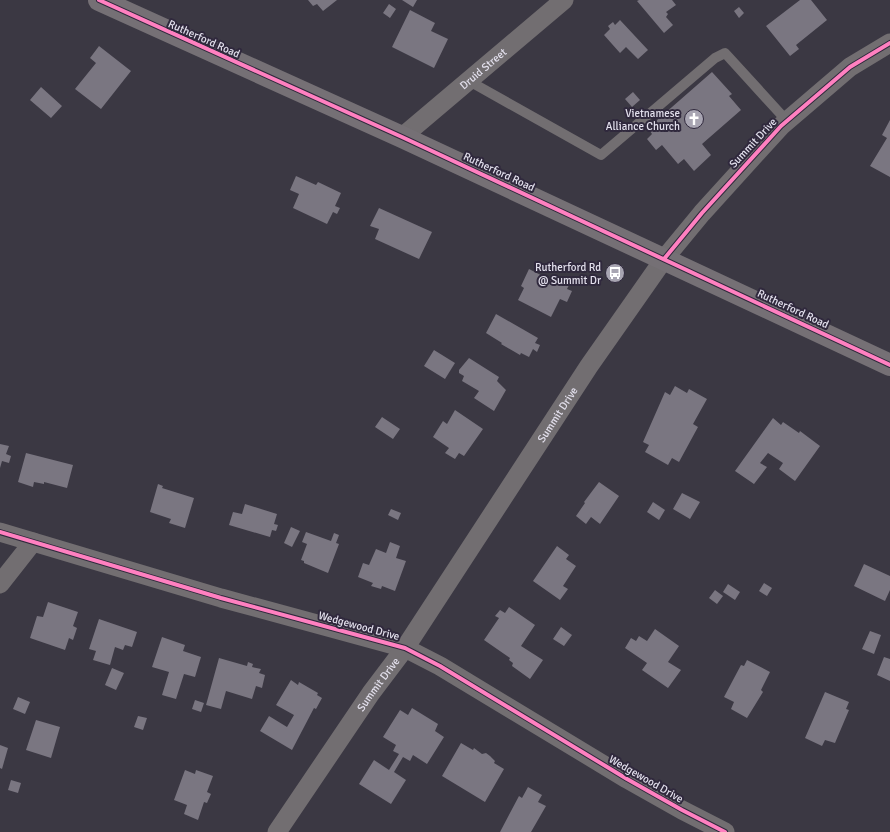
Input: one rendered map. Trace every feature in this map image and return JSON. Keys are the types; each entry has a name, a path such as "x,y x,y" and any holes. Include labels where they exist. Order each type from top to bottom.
{"street":[{"name":"Rutherford Road","path":"99,0 402,137 890,365"},
{"name":"Druid Street","path":"402,137 564,0"},
{"name":"Summit Drive","path":"277,832 371,693 405,648 590,366 664,259 739,171 787,121 850,68 890,43"},
{"name":"Wedgewood Drive","path":"0,532 221,598 405,648 440,666 627,779 725,832"},
{"path":"0,584 33,542"}],"lane":[{"path":"469,81 601,155 715,58 725,53 787,121"}],"building":[{"path":"308,0 337,0 323,11 317,4 313,6"},
{"path":"402,0 417,0 413,7"},
{"path":"672,0 676,5 666,12 668,14 666,17 673,25 664,33 637,1"},
{"path":"800,0 811,0 827,20 796,45 799,49 790,56 766,26"},
{"path":"389,4 396,9 390,18 383,13"},
{"path":"739,7 744,13 739,18 734,11"},
{"path":"410,10 435,23 431,31 448,39 434,68 392,47"},
{"path":"620,20 648,50 638,59 626,47 620,53 604,35 610,29 608,26 613,22 615,25"},
{"path":"99,46 131,71 101,109 75,89 96,63 90,58"},
{"name":"Vietnamese Alliance Church","path":"712,72 732,94 729,96 741,110 702,144 711,155 694,171 684,159 678,164 662,145 656,150 647,139 652,134 648,128"},
{"path":"41,87 62,106 51,118 30,100"},
{"path":"633,92 640,100 632,107 625,99"},
{"path":"890,120 890,177 870,166 887,138 882,135"},
{"path":"296,176 316,185 318,182 341,193 335,206 340,208 337,214 333,212 327,224 293,208 299,194 290,190"},
{"path":"379,208 432,232 419,259 375,239 379,229 370,226"},
{"path":"529,269 560,285 562,281 569,285 567,289 572,291 567,302 560,299 551,317 518,300 524,288 521,286"},
{"path":"496,314 538,338 535,343 540,345 537,352 533,349 529,357 521,353 520,355 486,333"},
{"path":"434,350 455,363 445,379 424,366"},
{"path":"469,358 499,377 497,381 506,390 494,411 474,398 479,391 462,381 464,376 459,373 459,370"},
{"path":"675,386 687,393 689,389 707,399 693,424 698,427 679,462 672,458 668,465 645,452 649,445 643,442 665,392 670,395"},
{"path":"455,410 483,429 464,456 459,453 455,459 445,453 449,448 433,437 443,421 447,424"},
{"path":"382,417 400,429 393,439 375,427"},
{"path":"773,418 781,425 783,422 799,433 800,431 820,446 795,481 779,469 783,463 768,453 760,463 767,467 754,484 735,471"},
{"path":"0,444 9,446 6,454 11,456 9,463 2,461 0,468"},
{"path":"26,453 73,465 67,488 44,482 44,484 34,482 33,487 18,482"},
{"path":"599,482 619,496 600,524 591,517 586,524 576,516 585,503 584,502"},
{"path":"158,484 163,486 162,488 194,498 185,528 169,523 171,519 150,512"},
{"path":"682,493 700,502 690,519 673,509"},
{"path":"653,502 665,510 659,520 647,512"},
{"path":"245,504 277,514 274,524 278,525 276,531 272,530 270,537 229,525 233,512 242,514"},
{"path":"391,509 401,513 398,520 388,515"},
{"path":"291,527 300,531 292,547 284,543"},
{"path":"306,532 331,541 334,533 339,535 336,543 339,544 328,573 304,563 304,561 301,560 307,544 302,542"},
{"path":"390,542 400,546 396,558 406,561 395,591 382,586 381,589 371,586 373,583 358,577 363,563 369,565 376,549 386,553"},
{"path":"557,546 569,555 566,559 576,566 563,586 568,589 560,600 533,581"},
{"path":"864,564 890,576 890,590 885,601 854,586"},
{"path":"764,583 772,588 767,596 759,591"},
{"path":"728,584 740,592 735,600 723,592"},
{"path":"715,590 723,596 717,604 709,598"},
{"path":"48,602 78,612 73,626 77,628 73,640 69,638 65,650 30,638 37,616 43,617"},
{"path":"509,607 535,625 521,646 543,660 530,679 512,666 513,663 509,660 510,658 484,640 499,618 495,616 500,610 505,613"},
{"path":"99,619 137,632 132,647 125,645 123,650 115,647 110,665 93,660 96,651 89,649"},
{"path":"561,627 572,635 564,646 553,639"},
{"path":"655,629 679,646 668,662 681,670 668,688 642,670 647,663 625,648 631,638 636,641 639,636 647,641"},
{"path":"870,631 881,635 874,654 862,649"},
{"path":"162,637 185,645 183,651 201,657 195,677 184,674 176,699 162,695 169,672 152,667"},
{"path":"884,657 890,659 890,681 877,675"},
{"path":"219,658 247,666 248,662 253,664 252,667 261,669 259,673 265,675 262,688 256,686 252,699 226,691 221,709 206,705"},
{"path":"747,660 770,672 761,690 763,692 747,718 731,709 734,702 724,697 741,665 744,666"},
{"path":"112,668 124,673 116,690 105,685"},
{"path":"291,680 298,685 299,682 318,693 317,695 322,698 316,709 314,708 292,750 260,731 269,716 287,727 294,715 276,705"},
{"path":"825,692 849,702 846,709 849,710 835,743 825,740 822,746 805,738"},
{"path":"18,697 30,702 25,714 13,709"},
{"path":"195,700 204,703 201,712 192,709"},
{"path":"412,708 438,724 435,731 444,737 427,764 413,755 410,761 403,757 394,772 406,780 391,804 359,784 374,760 389,770 399,754 393,751 396,745 383,737 400,710 408,715"},
{"path":"138,716 147,718 143,730 134,727"},
{"path":"36,720 60,727 51,758 26,750"},
{"path":"461,743 473,750 474,748 482,754 486,753 495,761 494,763 504,769 485,802 442,776"},
{"path":"0,745 8,748 2,769 0,768"},
{"path":"185,770 195,774 196,770 213,776 207,792 211,794 207,803 204,802 198,820 184,814 187,805 174,800"},
{"path":"11,780 21,783 18,793 8,790"},
{"path":"528,787 542,795 538,802 546,806 531,832 500,832 519,796 522,798"}],"cycle path":[{"path":"99,0 402,137 890,365"},
{"path":"664,259 702,213 781,126 850,67 890,43"},
{"path":"0,532 221,598 405,648 440,666 627,779 725,832"}],"place":[{"name":"Vietnamese Alliance Church","path":"694,119"},
{"name":"Rutherford Rd @ Summit Dr","path":"615,273"}]}
